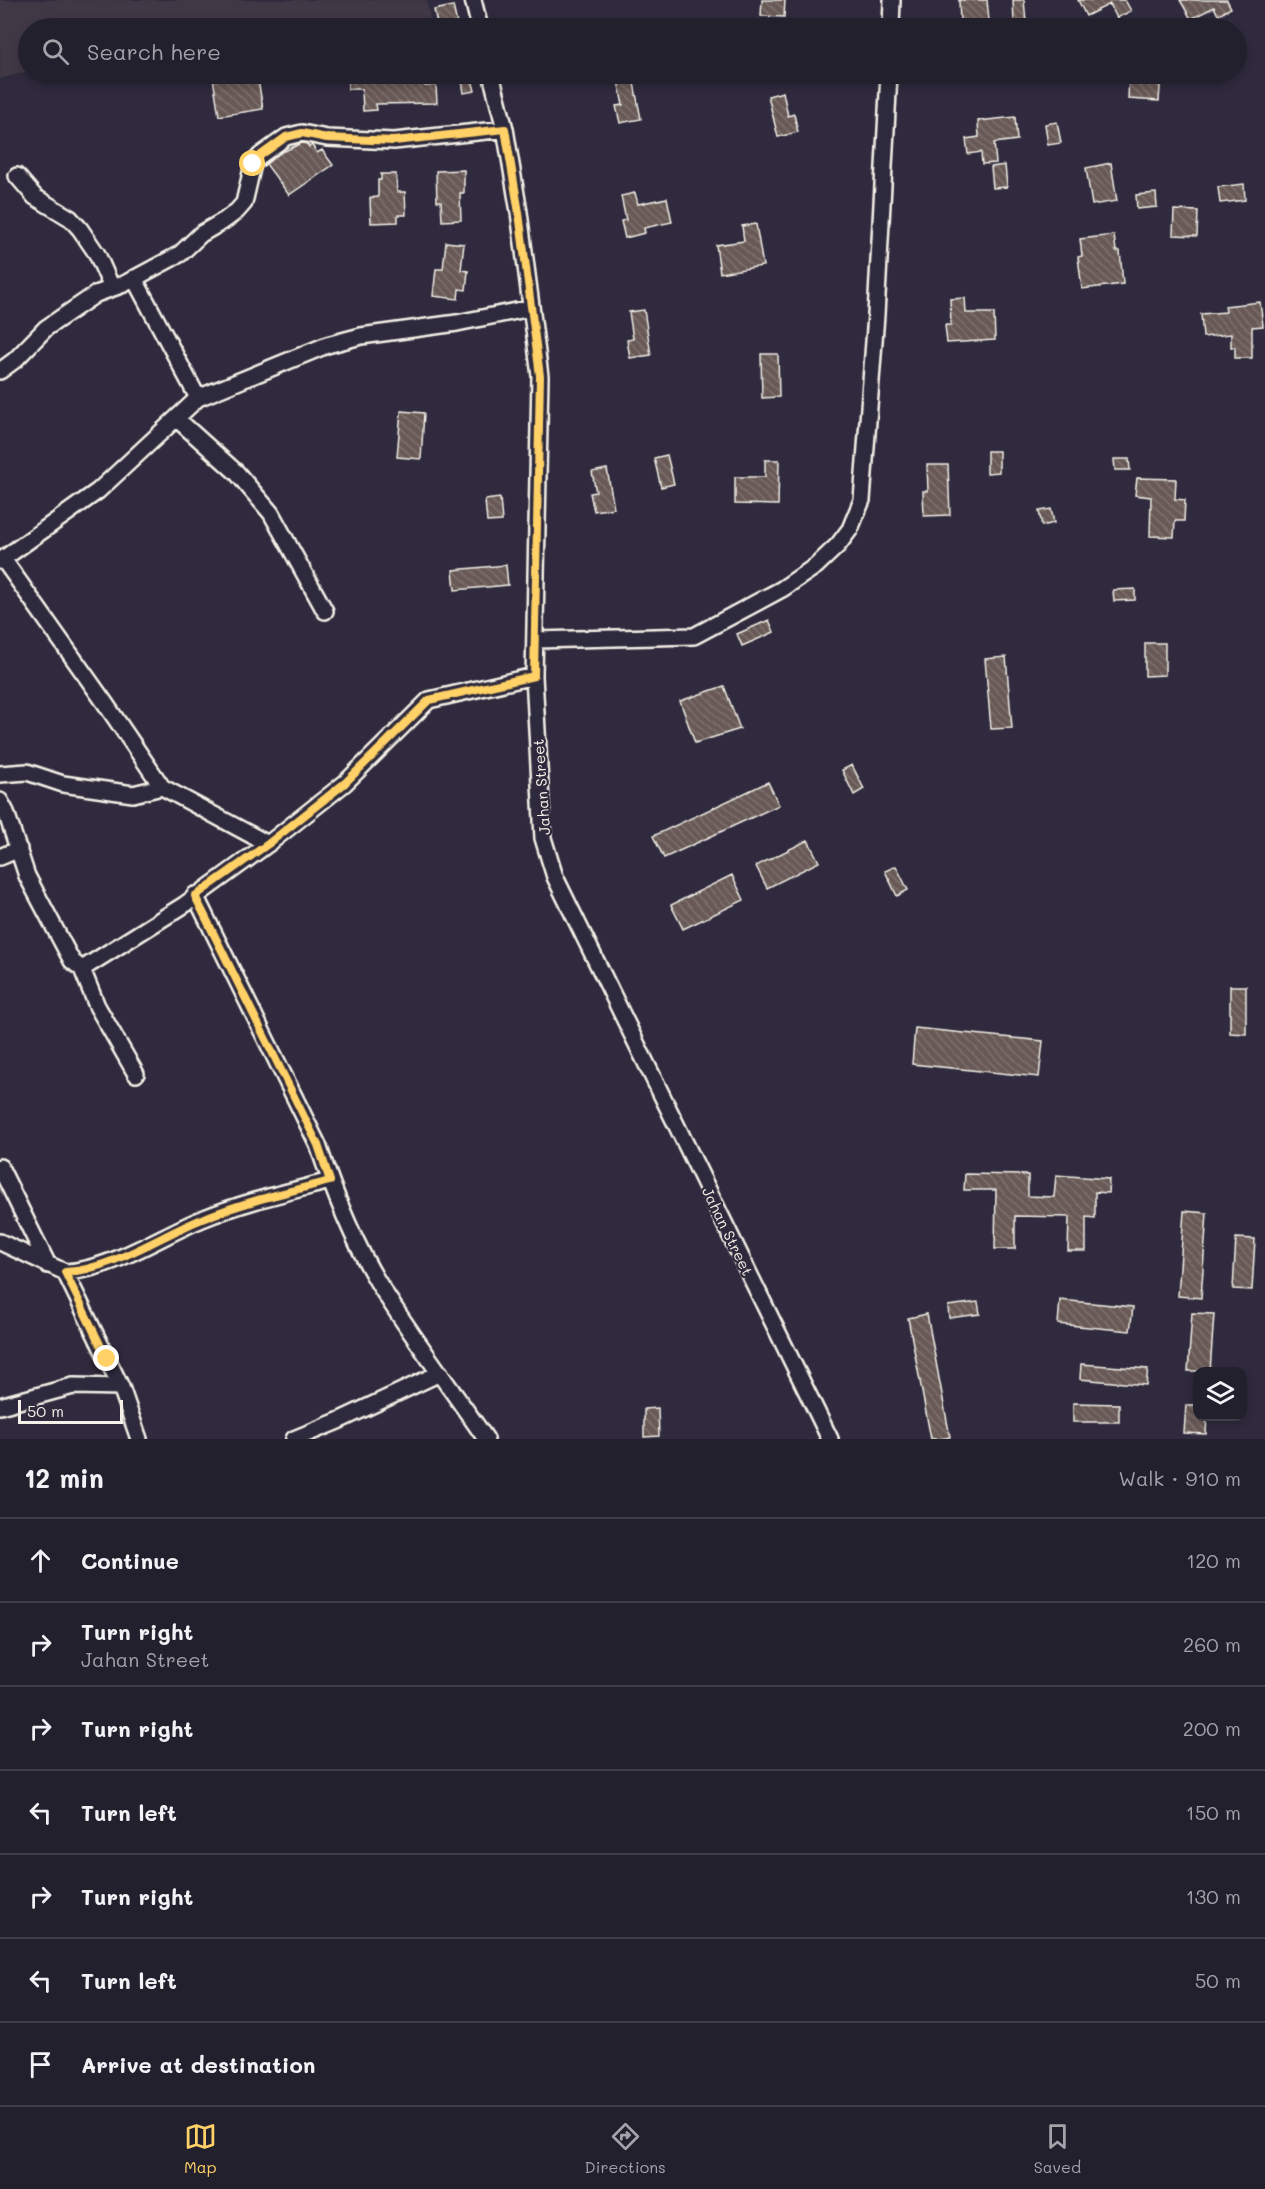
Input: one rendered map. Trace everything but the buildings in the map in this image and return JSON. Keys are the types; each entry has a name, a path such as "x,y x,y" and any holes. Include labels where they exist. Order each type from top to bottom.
{"street":[{"path":"473,0 478,18"},
{"path":"891,18 892,0"},
{"name":"Jahan Street","path":"494,84 505,129 519,213 540,376 534,676 543,838 555,877 830,1439"},
{"path":"536,640 694,636 790,583 816,566 838,545 850,529 862,500 876,315 888,84"},
{"path":"0,370 15,360 46,328 96,294 134,278 180,254 201,234 237,211 244,203 253,164 261,155 286,137 302,133 327,138 394,141 505,129"},
{"path":"17,176 35,197 70,218 80,229 97,254 112,288"},
{"path":"134,278 198,398"},
{"path":"268,844 162,787 105,703 1,560 98,491 198,398 327,345 362,336 458,323 531,308"},
{"path":"177,419 237,473 271,513 325,611"},
{"path":"82,969 184,905 268,844 345,783 429,700 534,676"},
{"path":"0,774 27,772 63,784 133,794 162,787"},
{"path":"0,801 6,812 27,876 72,961 82,969 97,1006 136,1074"},
{"path":"0,857 19,849"},
{"path":"195,896 314,1136 330,1181 379,1283 486,1439"},
{"path":"0,1167 48,1265"},
{"path":"0,1243 65,1272 77,1271 114,1259 204,1218 330,1181"},
{"path":"65,1272 121,1387 139,1439"},
{"path":"294,1439 440,1373"},
{"path":"0,1406 73,1386 121,1387"}],"shaded area":[{"path":"0,0 426,0 430,18 18,18 18,74 0,79"}],"route":[{"path":"107,1359 65,1272 77,1271 114,1259 204,1218 330,1181 318,1145 287,1078 195,896 268,844 345,783 429,700 534,676 540,376 519,213 505,129 394,141 327,138 302,133 286,137 261,155 253,164"}]}
